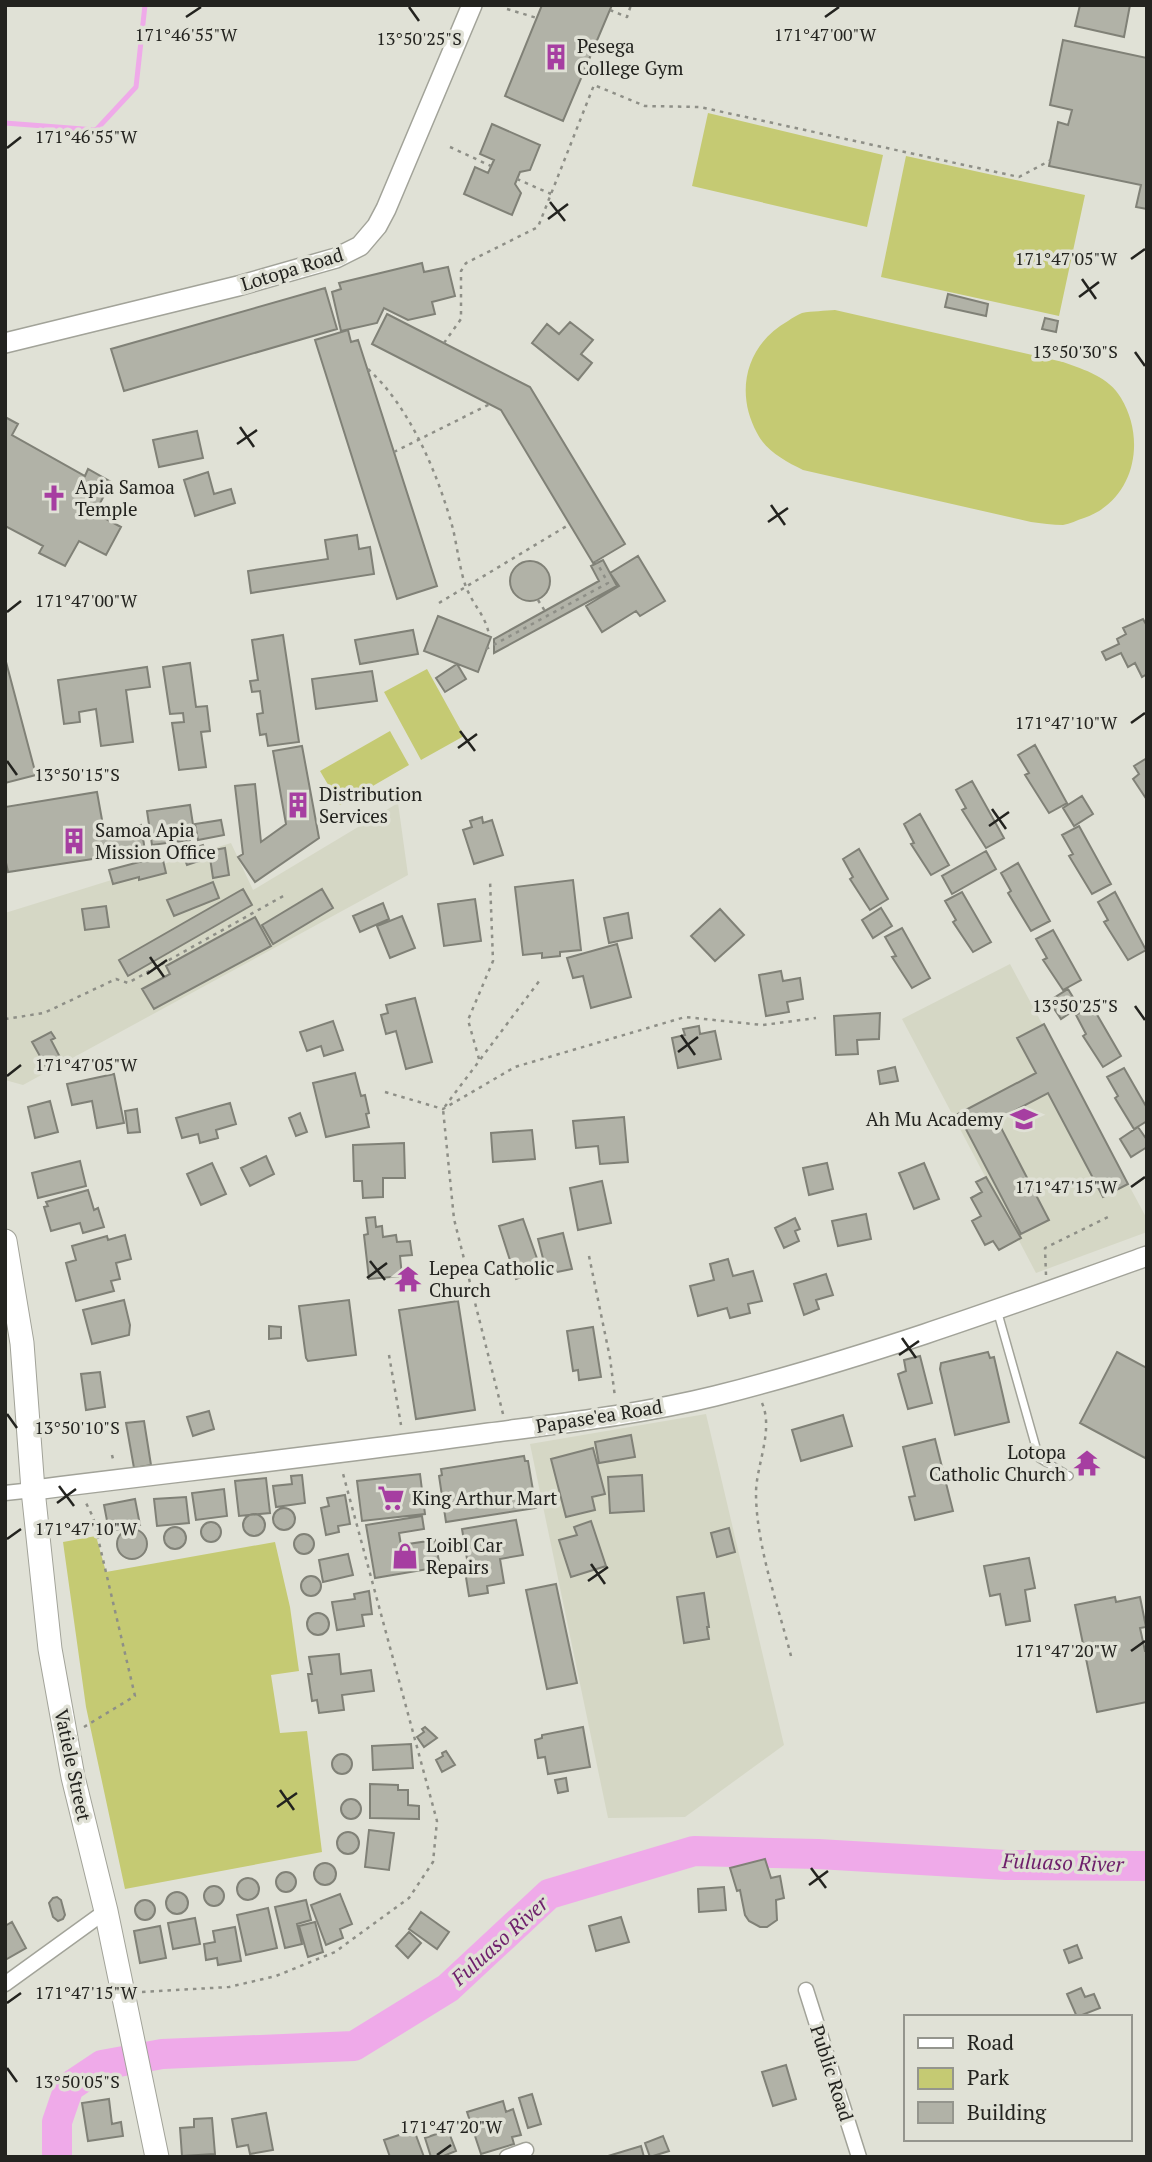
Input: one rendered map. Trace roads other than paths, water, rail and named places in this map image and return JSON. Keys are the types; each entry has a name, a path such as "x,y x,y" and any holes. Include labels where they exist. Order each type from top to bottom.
{"main road":[{"name":"Lotopa Road","path":"5,342 238,286 336,258 360,246 377,226 386,209 472,5"},
{"name":"Vatiele Street","path":"5,1241 22,1343 33,1490 51,1649 73,1777 106,1911 156,2157"},
{"name":"Papase'ea Road","path":"33,1490 405,1446 618,1414 714,1396 848,1358 997,1310 1147,1256"}],"street":[{"path":"5,1493 33,1490"},
{"path":"5,1984 106,1911"},
{"name":"Public Road","path":"806,1990 859,2157"},
{"path":"507,2157 526,2150"}],"lane":[{"path":"997,1310 1039,1458 1069,1476"}],"waterway":[{"path":"5,123 96,130 136,87 145,5"},
{"name":"Fuluaso River","path":"57,2157 57,2122 69,2087 102,2065 162,2054 354,2046 448,1988 549,1894 694,1851 818,1854 1006,1865 1147,1866"}],"place":[{"name":"Pesega College Gym","path":"556,57"},
{"name":"Apia Samoa Temple","path":"54,498"},
{"name":"Distribution Services","path":"298,805"},
{"name":"Samoa Apia Mission Office","path":"74,841"},
{"name":"Ah Mu Academy","path":"1024,1119"},
{"name":"Lepea Catholic Church","path":"408,1279"},
{"name":"Lotopa Catholic Church","path":"1087,1463"},
{"name":"King Arthur Mart","path":"391,1498"},
{"name":"Loibl Car Repairs","path":"405,1556"}]}
